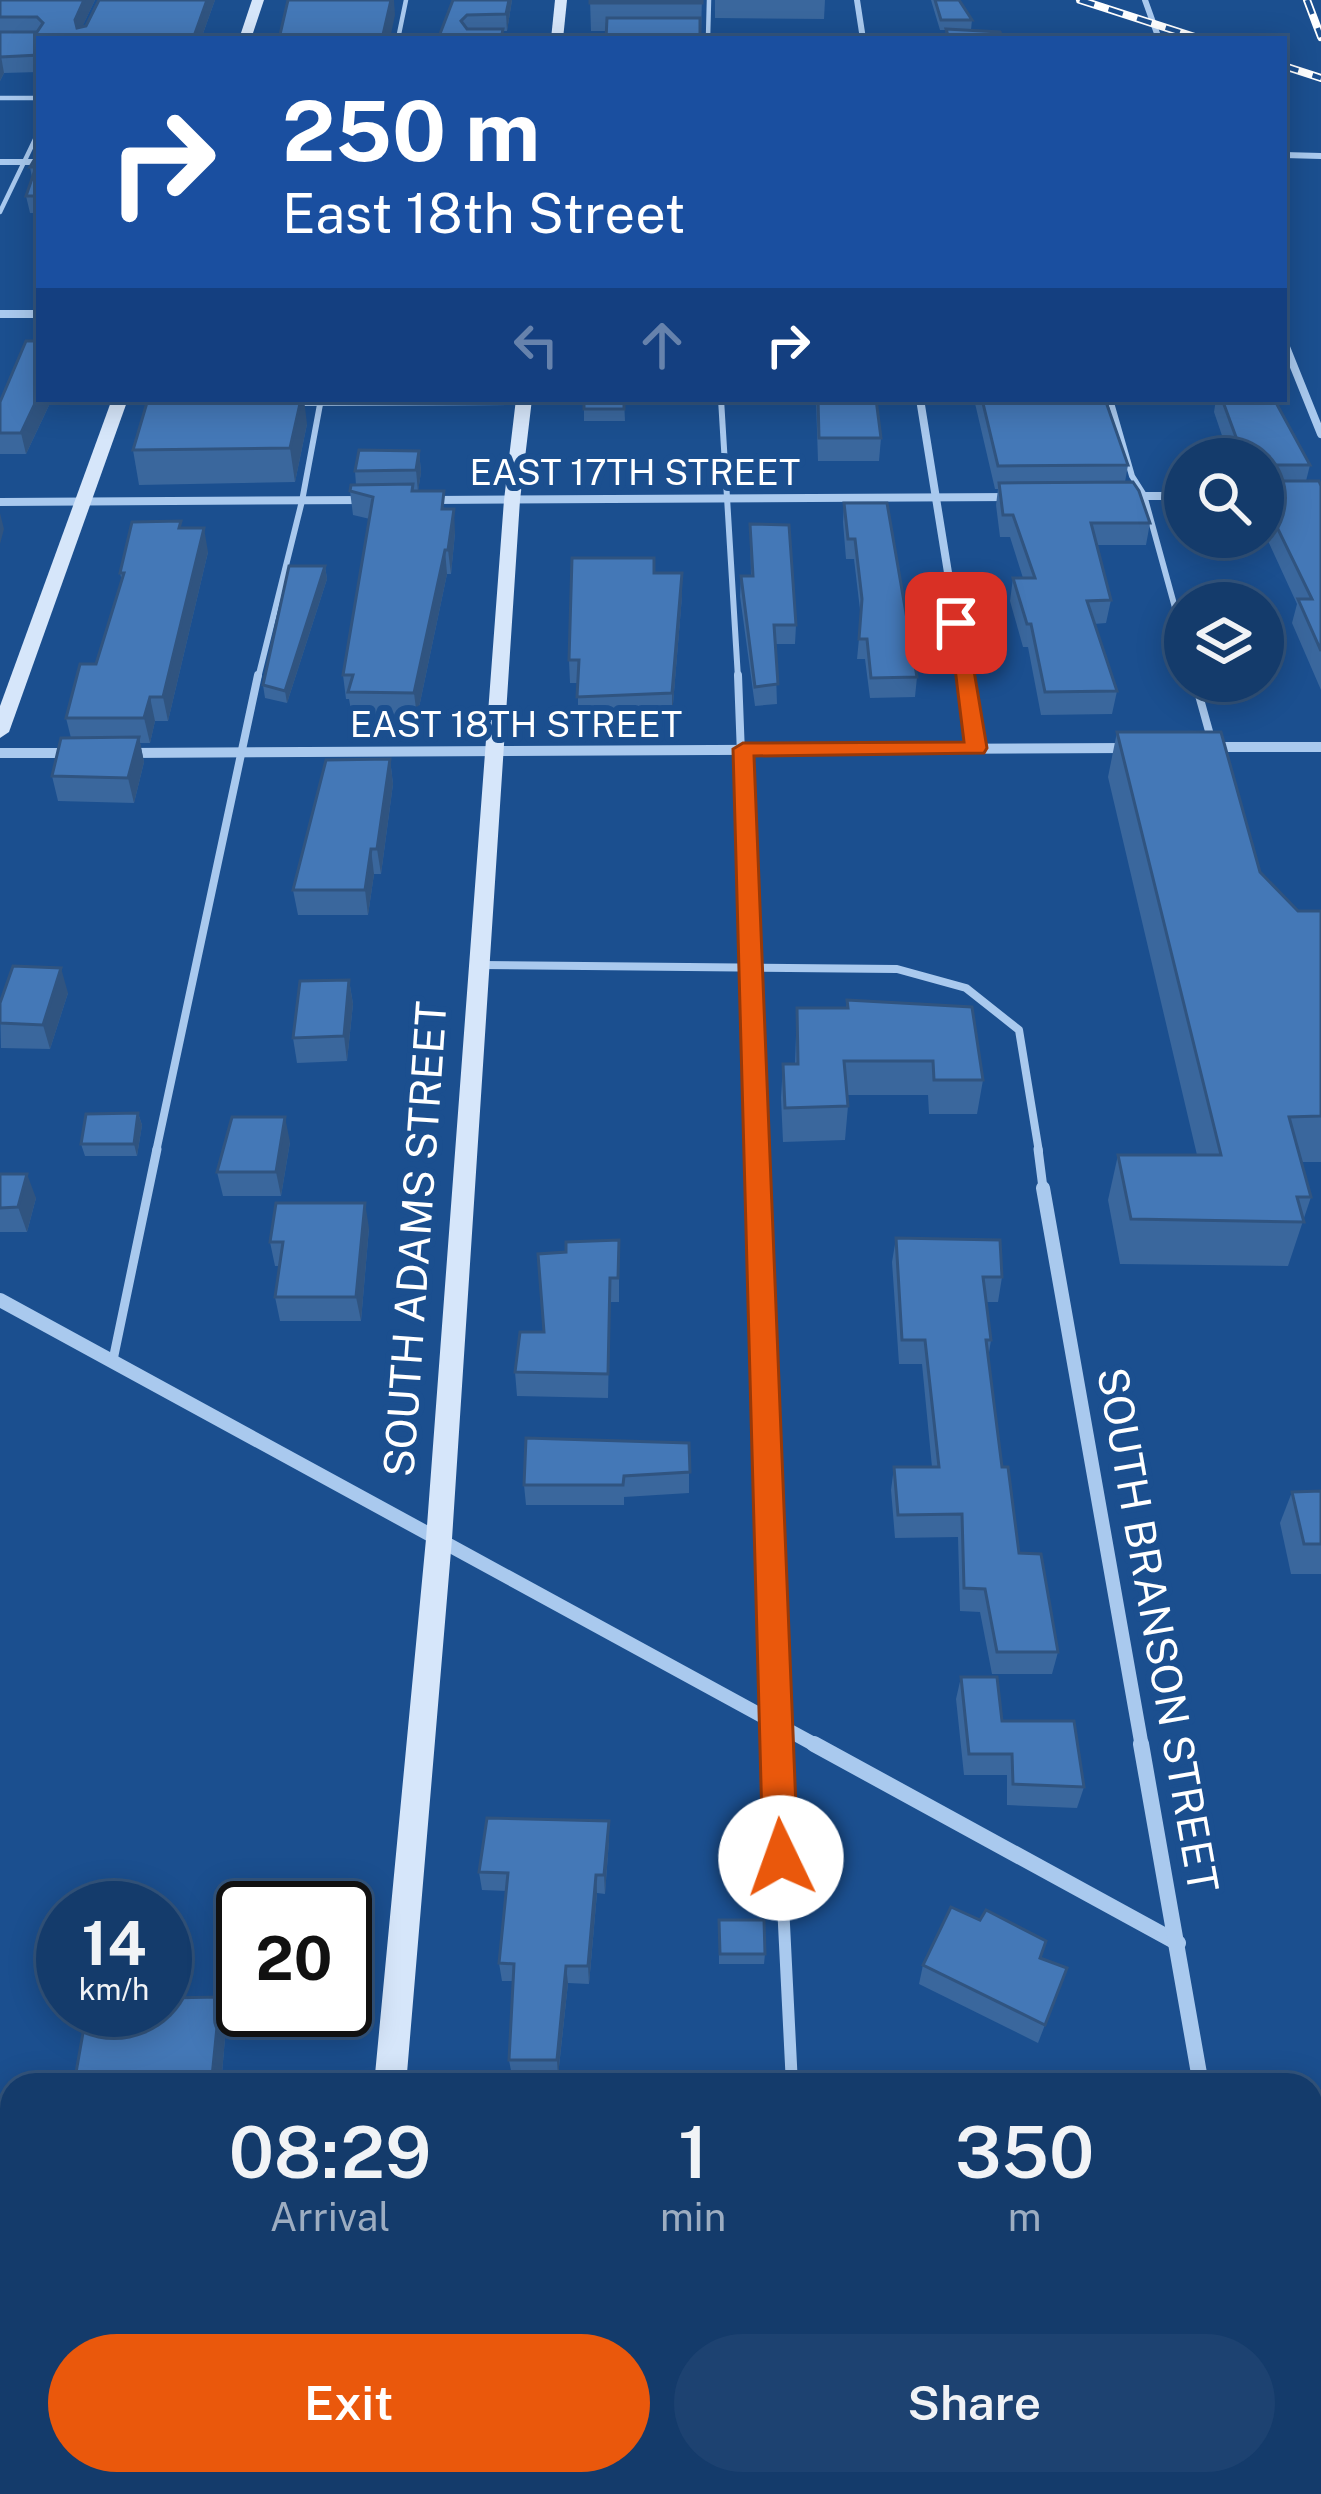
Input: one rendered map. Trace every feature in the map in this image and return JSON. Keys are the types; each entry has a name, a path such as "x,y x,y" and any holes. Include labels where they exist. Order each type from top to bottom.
{"main road":[{"path":"246,36 259,0"},
{"path":"557,36 561,0"},
{"path":"0,732 119,402"},
{"name":"SOUTH ADAMS STREET","path":"391,2073 439,1539 512,500 524,402"}],"street":[{"path":"856,0 863,36"},
{"path":"1145,0 1158,36"},
{"path":"1287,155 1321,156"},
{"path":"0,162 36,162"},
{"path":"0,314 36,314"},
{"path":"1287,349 1321,434"},
{"path":"920,402 976,748"},
{"path":"1121,496 1164,495"},
{"name":"EAST 17TH STREET","path":"418,500 1029,497"},
{"path":"0,502 372,500"},
{"path":"1190,747 1321,747"},
{"name":"EAST 18TH STREET","path":"119,753 1142,748"},
{"path":"0,753 95,753"},
{"name":"SOUTH BRANSON STREET","path":"1043,1188 1200,2073"},
{"path":"0,1300 1178,1943"}],"lane":[{"path":"399,36 406,0"},
{"path":"709,0 714,36"},
{"path":"0,98 36,98"},
{"path":"0,212 36,136"},
{"path":"275,403 298,402"},
{"path":"113,1360 239,752 302,500 321,402"},
{"path":"722,402 743,749 774,1722 791,2073"},
{"path":"1111,402 1168,582"},
{"path":"1201,702 1213,747"},
{"path":"480,965 897,968 967,988 1019,1030 1043,1188"}],"building":[{"path":"0,0 84,0 75,20 77,28 86,26 99,0 207,0 194,36 36,36 36,55 0,57 0,32 37,32 43,23 37,17 0,17"},
{"path":"288,0 391,0 383,36 280,36"},
{"path":"453,0 509,0 506,14 467,15 461,21 467,29 503,29 502,36 439,36"},
{"path":"702,0 702,3 590,3"},
{"path":"935,0 959,0 972,20 941,20"},
{"path":"607,18 700,18 700,36 606,36"},
{"path":"946,29 1000,32 1002,36 948,36"},
{"path":"36,167 36,196 26,196"},
{"path":"26,341 36,341 36,401 21,433 0,433 0,402"},
{"path":"147,402 300,402 290,448 133,450"},
{"path":"584,402 624,402 624,409 584,409"},
{"path":"818,402 876,402 881,438 819,438"},
{"path":"983,402 1106,402 1128,465 998,466"},
{"path":"1223,402 1276,402 1310,465 1284,465 1284,438 1236,438"},
{"path":"359,450 419,451 416,470 355,471"},
{"path":"1284,481 1319,481 1321,486 1321,651 1298,599 1312,599 1284,542"},
{"path":"1133,482 1150,523 1091,523 1111,600 1087,601 1117,691 1045,692 1031,624 1027,624 1013,578 1035,578 1013,515 1003,515 999,483"},
{"path":"413,484 412,491 444,491 442,509 454,509 414,693 348,692 353,675 343,675 373,497 350,491 351,485"},
{"path":"844,503 887,503 917,677 871,678 867,639 859,639 862,599 855,539 848,539"},
{"path":"181,521 179,528 204,528 163,697 150,697 144,718 66,718 80,664 96,664 124,573 120,573 132,522"},
{"path":"750,524 789,525 796,625 774,625 778,684 755,687 741,576 753,576"},
{"path":"572,558 654,558 654,573 682,573 672,693 577,697 579,660 569,660"},
{"path":"289,566 325,566 285,691 263,685"},
{"path":"1117,732 1221,732 1260,872 1298,911 1321,911 1321,1116 1289,1117 1311,1197 1297,1197 1304,1222 1131,1219 1118,1155 1221,1155"},
{"path":"139,737 128,778 52,776 61,738"},
{"path":"390,759 377,849 371,849 365,890 293,890 326,760"},
{"path":"13,966 61,968 43,1025 0,1023 0,1003"},
{"path":"349,980 344,1036 293,1038 300,981"},
{"path":"847,1000 972,1007 983,1080 934,1080 933,1061 844,1061 848,1106 785,1108 783,1064 798,1064 797,1008 848,1008"},
{"path":"138,1113 134,1144 81,1144 86,1114"},
{"path":"232,1117 285,1117 276,1172 217,1172"},
{"path":"0,1174 27,1174 18,1207 0,1208"},
{"path":"276,1203 365,1203 356,1297 275,1297 283,1242 270,1242"},
{"path":"896,1238 1000,1240 1002,1277 983,1277 1002,1467 1008,1467 1019,1553 1041,1554 1058,1652 997,1652 985,1589 964,1588 962,1514 898,1515 894,1467 939,1467 925,1340 902,1340"},
{"path":"619,1240 618,1278 610,1278 608,1374 515,1372 520,1332 544,1332 538,1254 566,1252 566,1242"},
{"path":"526,1438 689,1443 690,1472 624,1476 623,1485 524,1485"},
{"path":"1321,1491 1321,1544 1304,1544 1292,1492"},
{"path":"961,1677 997,1677 1002,1721 1074,1721 1084,1787 1013,1784 1012,1754 969,1754"},
{"path":"487,1818 609,1821 604,1875 596,1875 588,1966 566,1966 557,2060 509,2060 514,1964 499,1963 508,1873 479,1872"},
{"path":"951,1907 980,1920 986,1910 1046,1941 1040,1958 1067,1968 1045,2025 923,1965"},
{"path":"719,1920 764,1920 765,1954 720,1954"},
{"path":"216,1997 212,2073 76,2073 82,2037 192,2037 192,1998"}],"railway":[{"path":"1080,0 1192,36"},
{"path":"1307,0 1321,37"},
{"path":"1287,67 1321,78"}],"route":[{"path":"781,1858 743,749 976,748 956,623"}]}
